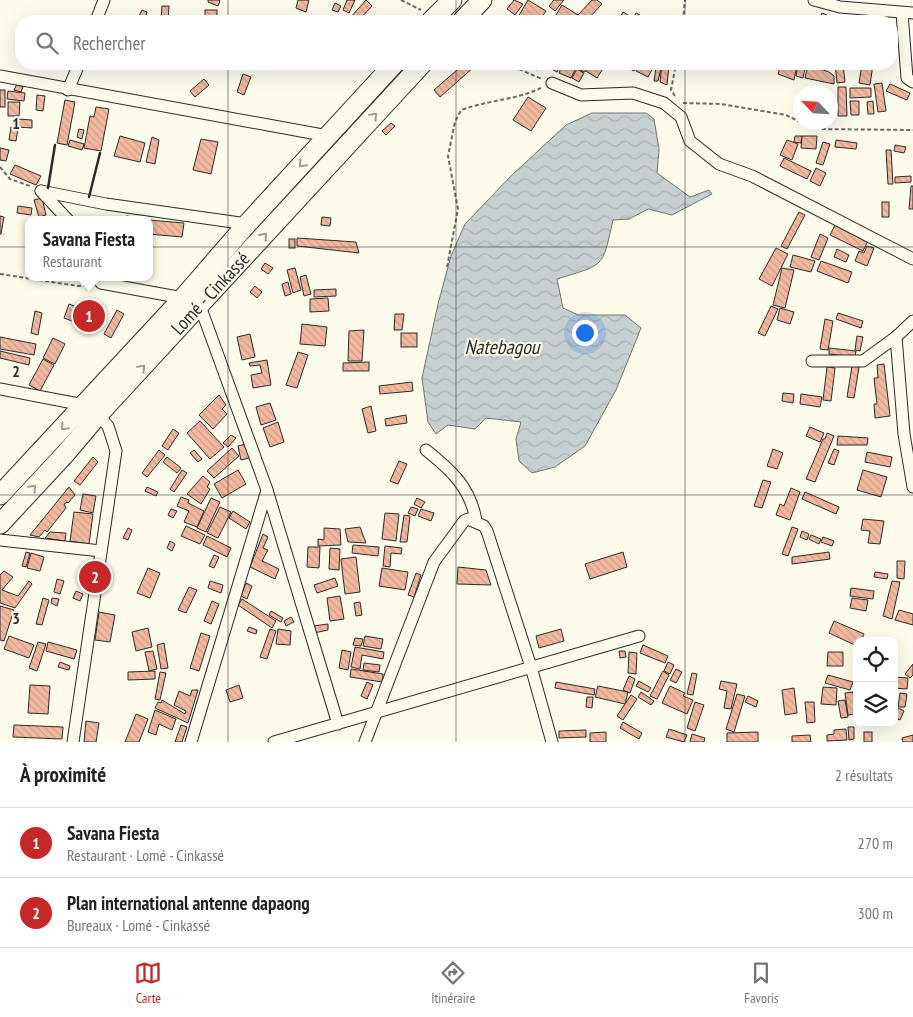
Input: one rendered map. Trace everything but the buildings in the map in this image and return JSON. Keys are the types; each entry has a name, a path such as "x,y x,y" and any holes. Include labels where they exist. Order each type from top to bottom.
{"highway":[{"path":"437,15 452,0"},
{"path":"468,15 482,0"},
{"name":"Lomé - Cinkassé","path":"0,524 66,453 91,410 183,298 247,224 388,70"},
{"name":"Lomé - Cinkassé","path":"0,495 200,306 416,70"}],"street":[{"path":"98,15 104,0"},
{"path":"814,0 840,7 908,13 907,78 913,82"},
{"path":"68,90 76,70"},
{"path":"0,76 68,90 328,136"},
{"path":"552,83 580,95 633,93 664,103 681,117 690,141 719,164 752,176 913,259"},
{"path":"41,191 106,204 247,224"},
{"path":"41,191 64,216"},
{"path":"105,281 183,298"},
{"path":"200,306 267,490 338,724"},
{"path":"812,361 863,361 896,337 913,321"},
{"path":"896,337 904,434 913,487"},
{"path":"0,389 91,410 108,426 116,451 73,742"},
{"path":"426,450 455,474 474,506 476,521"},
{"path":"190,742 267,490"},
{"path":"365,742 434,562 464,521 468,519 484,526 487,531 531,667 552,742"},
{"path":"0,540 101,551"},
{"path":"274,742 639,636"}],"path":[{"path":"401,0 426,15"},
{"path":"684,15 685,0"},
{"path":"521,70 552,83"},
{"path":"675,70 671,90 678,103"},
{"path":"447,267 458,209 448,156 454,122 461,110 479,104 525,95 552,83"},
{"path":"664,103 721,104 786,115 814,129 913,130"},
{"path":"0,168 10,179 41,191"},
{"path":"0,274 25,278"},
{"path":"46,281 78,286 96,281"}],"water":[{"name":"Natebagou","path":"592,113 646,113 654,119 659,149 657,173 690,197 709,190 712,194 672,215 648,209 629,219 613,220 606,248 599,262 593,267 557,279 563,308 578,315 625,315 641,328 616,390 585,446 555,467 532,473 519,461 516,439 521,422 486,418 475,429 448,425 436,434 428,422 422,378 438,304 451,256 465,224 511,176 566,125"}],"wall":[{"path":"48,188 55,145"},
{"path":"89,197 100,153"}],"place":[{"name":"Savana Fiesta","path":"89,316"},
{"name":"Plan international antenne dapaong","path":"95,577"}]}
